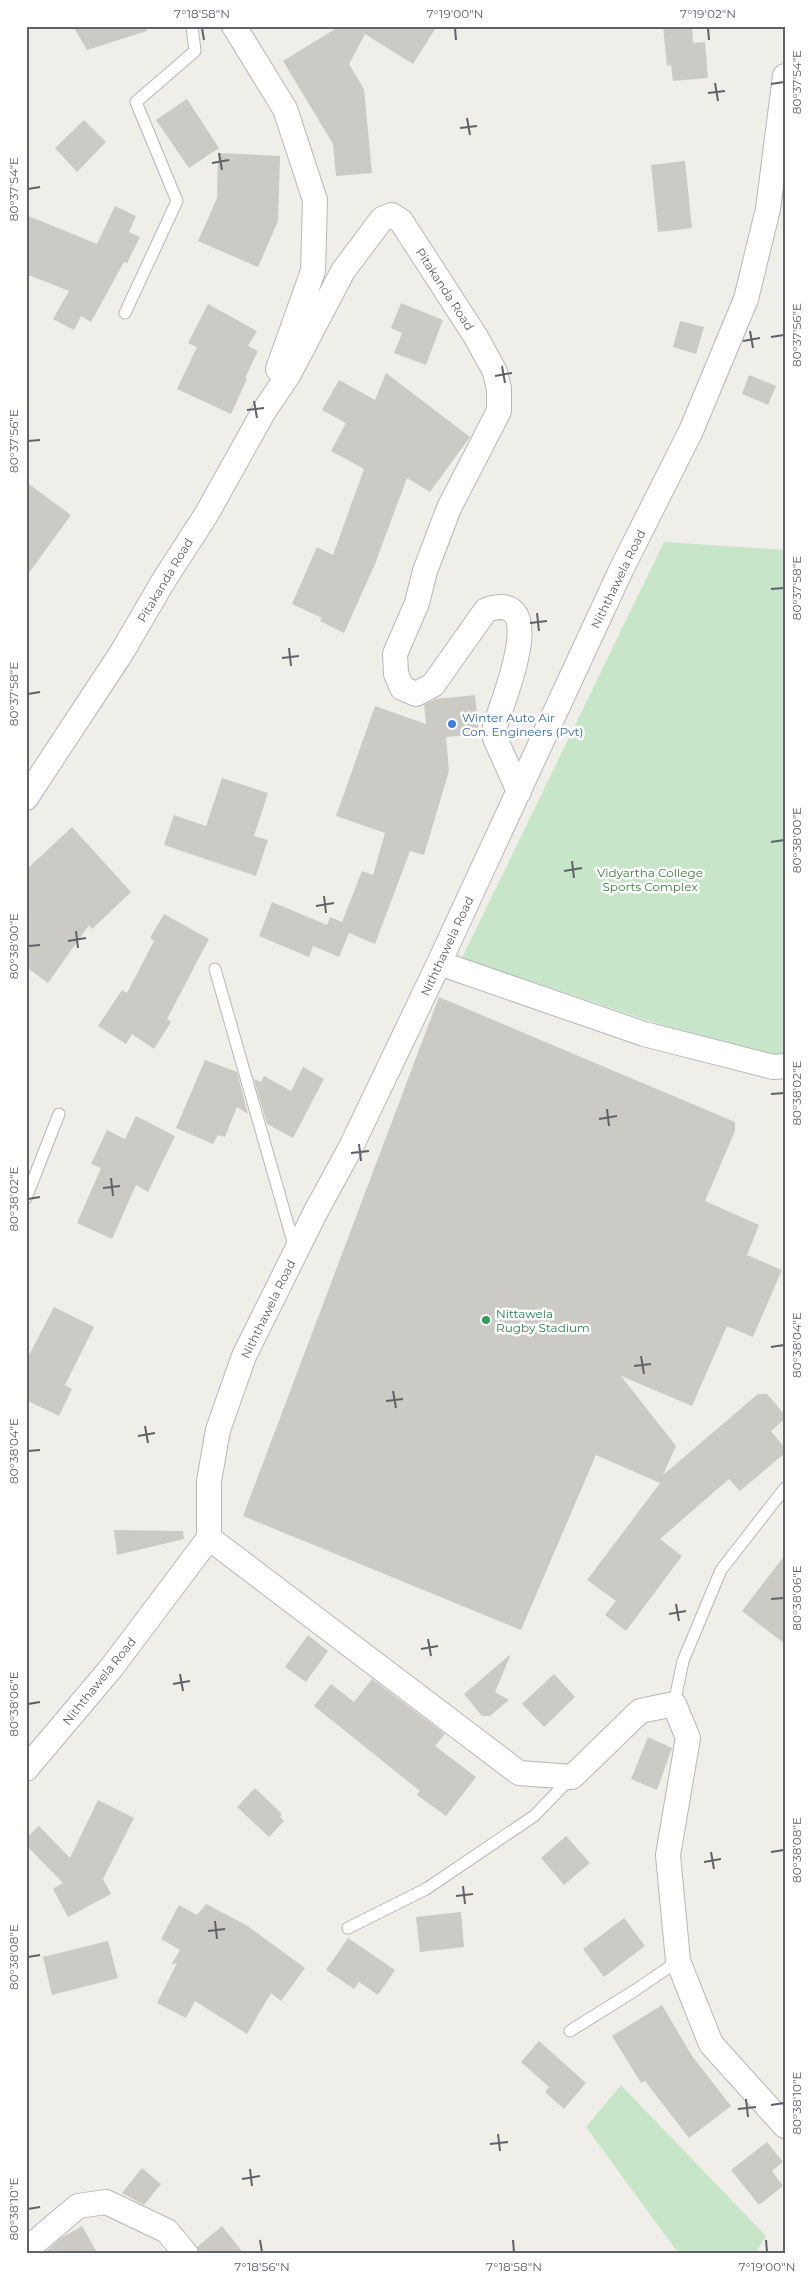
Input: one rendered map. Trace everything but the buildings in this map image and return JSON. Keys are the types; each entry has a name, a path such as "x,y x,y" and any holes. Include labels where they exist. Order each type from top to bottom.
{"street":[{"path":"234,26 285,109 315,200 313,272 264,411"},
{"name":"Niththawela Road","path":"26,1769 112,1667 209,1538 209,1481 218,1430 244,1356 351,1147 439,963 621,570 691,431 746,299 768,209 785,76"},
{"name":"Pitakanda Road","path":"26,798 122,652 164,580 206,515 264,411 289,374 344,271 382,218 392,215 401,221 476,337 495,372 499,389 499,411 449,508 425,571 417,603 395,654 396,674 402,688 416,694 433,685 486,610 499,606 508,607 516,613 519,620 521,637 495,726 495,738 519,792"},
{"path":"439,963 644,1034 774,1067 785,1066"},
{"path":"209,1538 519,1773 572,1777 640,1711 674,1704 688,1738 668,1855 678,1961 711,2044 785,2126"},
{"path":"26,2250 78,2206 106,2202 167,2231 186,2254"}],"lane":[{"path":"125,313 176,201 136,102 194,51 192,26"},
{"path":"215,969 296,1252"},
{"path":"26,1198 59,1114"},
{"path":"674,1704 683,1660 721,1570 785,1488"},
{"path":"348,1928 426,1889 534,1816 572,1777"},
{"path":"570,2030 634,1992 678,1961"}],"green space":[{"name":"Vidyartha College Sports Complex","path":"664,542 785,550 785,1059 748,1054 462,958"},
{"path":"621,2085 766,2236 755,2254 679,2254 586,2127"}],"place":[{"name":"Winter Auto Air Con. Engineers (Pvt)","path":"452,724"},
{"name":"Nittawela Rugby Stadium","path":"486,1320"}]}
